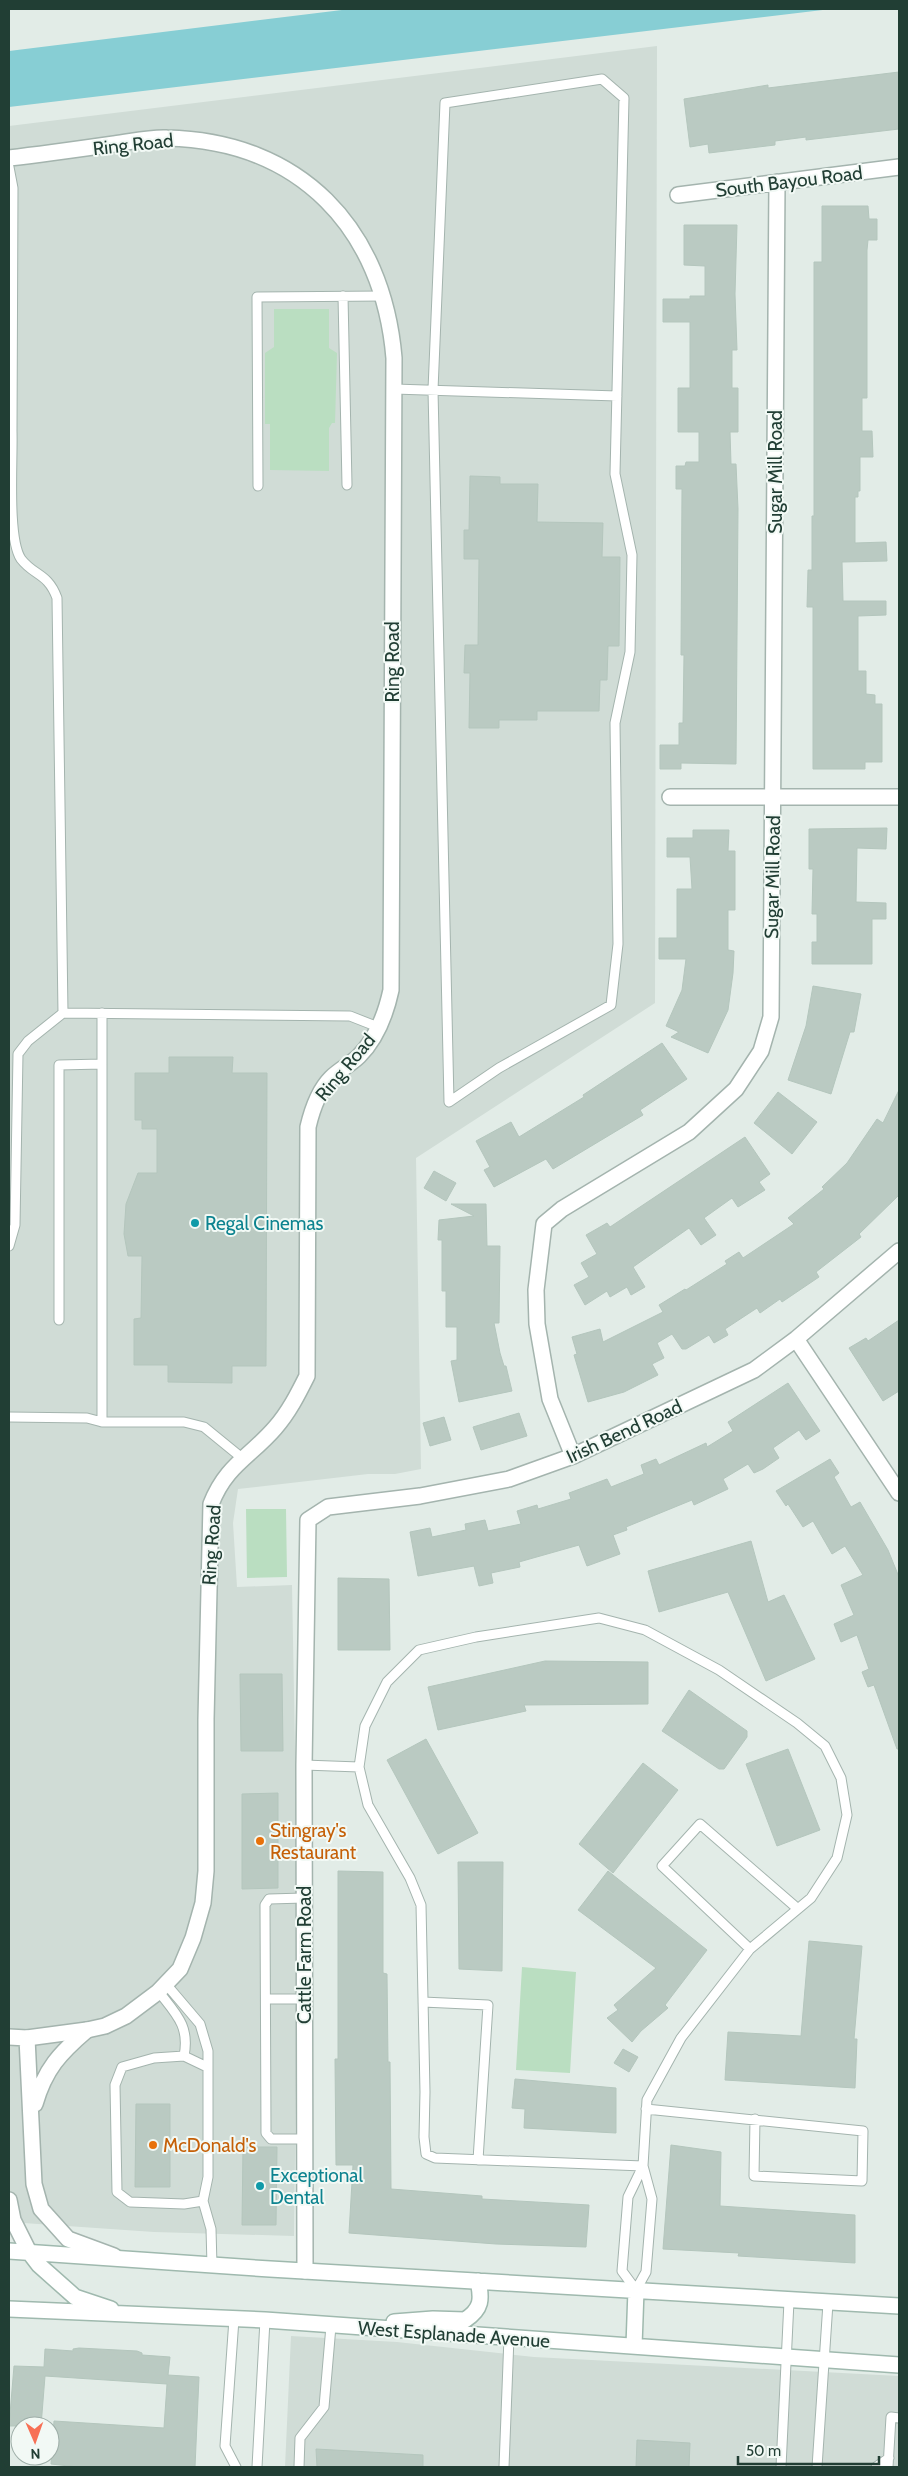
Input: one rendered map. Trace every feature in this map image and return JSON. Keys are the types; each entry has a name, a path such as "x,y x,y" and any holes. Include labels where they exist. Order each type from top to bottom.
{"street":[{"name":"Ring Road","path":"9,158 164,138 207,140 258,155 302,178 328,201 353,233 371,263 384,296 391,326 394,389 393,914 391,990 386,1012 378,1027 360,1055 330,1079 313,1106 308,1127 307,1376 294,1403 275,1428 242,1458 220,1484 210,1513 206,1719 206,1871 203,1903 193,1938 180,1969 162,1988 126,2016 105,2026 87,2030 27,2038 9,2038"},
{"name":"South Bayou Road","path":"678,195 899,167"},
{"name":"Sugar Mill Road","path":"573,1456 550,1399 537,1324 536,1290 544,1224 562,1209 689,1132 736,1089 761,1051 771,1018 777,182"},
{"path":"670,797 899,797"},
{"name":"Irish Bend Road","path":"308,1520 328,1507 420,1496 509,1479 573,1456 754,1370 796,1339 899,1251"},
{"path":"796,1339 899,1493"},
{"name":"Cattle Farm Road","path":"305,2271 304,1765 308,1520"},
{"path":"32,2118 41,2084 52,2066 62,2052 87,2030"},
{"path":"27,2038 34,2184 42,2209 68,2239 122,2259"},
{"path":"9,2200 13,2220 29,2252 38,2265 76,2297 128,2315"},
{"path":"9,2251 789,2301 899,2306"},
{"path":"337,2326 433,2319 465,2320 480,2306 481,2297 478,2281"},
{"path":"634,2346 636,2290"},
{"name":"West Esplanade Avenue","path":"9,2309 266,2320 899,2365"}],"lane":[{"path":"602,79 624,98 615,474 632,555 630,652 615,723 618,944 611,1005 499,1068 449,1102 433,390 445,103 602,79"},
{"path":"9,167 12,188 10,431 14,542 22,559 52,584 57,598 64,1013"},
{"path":"342,296 347,485"},
{"path":"258,486 257,297 384,296"},
{"path":"394,389 617,396"},
{"path":"9,1246 15,1225 18,1054 28,1041 64,1013 350,1016 378,1027"},
{"path":"102,1014 102,1422"},
{"path":"59,1320 59,1065 102,1064"},
{"path":"9,1417 87,1418 102,1422 184,1422 204,1427 242,1458"},
{"path":"643,2166 435,2158 426,2154 424,2137 421,1905 410,1878 368,1805 359,1767 365,1726 387,1682 419,1650 476,1637 599,1618 645,1630 719,1670 797,1723 825,1746 841,1778 848,1815 838,1858 811,1898 750,1950 681,2038 647,2100 643,2166 652,2200 646,2272 636,2290 622,2271 628,2197 643,2166"},
{"path":"304,1765 359,1767"},
{"path":"750,1950 662,1866 700,1824 798,1909"},
{"path":"304,1898 269,1899 266,1905 266,2133 271,2139 304,2139"},
{"path":"162,1988 181,2019 186,2035 184,2056"},
{"path":"162,1988 200,2024 208,2051 208,2177 203,2201 211,2229 212,2265"},
{"path":"266,1999 304,1999"},
{"path":"423,2002 488,2005 478,2160"},
{"path":"203,2201 184,2204 130,2202 117,2192 116,2085 122,2067 154,2058 184,2056 207,2066"},
{"path":"646,2109 755,2119 863,2131 862,2181 754,2176 755,2119"},
{"path":"781,2467 789,2301"},
{"path":"817,2467 828,2303"},
{"path":"234,2319 226,2446 236,2467"},
{"path":"257,2467 266,2320"},
{"path":"299,2467 300,2438 324,2407 337,2326"},
{"path":"504,2467 509,2337"},
{"path":"888,2463 891,2417 899,2418"},
{"path":"876,2467 888,2463 895,2467"}],"shaded area":[{"path":"657,46 655,1003 416,1158 421,1469 395,1474 368,1474 238,1489 233,1523 237,1587 292,1585 298,1913 294,2236 154,2232 9,2222 9,126"},
{"path":"291,2336 397,2342 534,2357 899,2376 899,2467 285,2467"}],"green space":[{"path":"274,309 329,309 329,348 337,353 335,423 332,423 329,428 329,471 270,470 270,424 265,424 265,353 274,347"},
{"path":"246,1509 286,1509 287,1577 247,1578"},
{"path":"522,1967 576,1972 570,2073 516,2070"}],"water":[{"path":"350,9 831,9 9,107 9,51"}],"building":[{"path":"899,72 899,129 806,140 806,137 775,141 775,145 709,153 708,144 690,147 684,99 768,85 768,88"},
{"path":"822,206 868,206 869,219 877,219 877,240 868,240 867,250 867,398 862,398 862,431 872,431 873,457 860,457 860,491 858,491 858,497 855,497 855,543 886,542 887,561 842,562 843,601 886,601 886,615 858,616 858,671 866,671 866,694 875,695 875,704 882,704 882,762 865,762 865,769 813,769 813,607 807,607 808,570 812,570 812,516 814,516 814,262 822,262"},
{"path":"684,225 737,225 735,294 737,350 732,350 732,388 738,388 738,432 730,432 731,464 736,464 738,509 736,764 681,763 681,769 660,769 660,745 679,745 679,723 683,723 684,655 681,655 682,489 676,489 676,466 685,466 686,462 699,462 699,432 678,432 678,388 690,388 690,322 663,322 663,299 690,299 690,296 705,296 705,266 684,265"},
{"path":"470,476 500,477 500,484 538,484 537,522 603,523 602,557 620,557 619,646 608,646 607,680 600,680 599,711 537,711 537,720 499,720 499,728 469,728 470,673 464,673 465,645 478,645 479,559 464,559 464,530 469,530"},
{"path":"887,828 886,849 857,848 856,902 886,903 886,919 872,919 872,964 812,964 812,942 817,942 817,914 812,914 813,869 809,869 809,829"},
{"path":"693,830 729,830 728,851 735,851 735,910 728,910 728,950 734,951 733,973 728,1010 708,1053 671,1037 679,1032 666,1026 682,990 686,959 659,959 659,938 677,938 677,889 692,889 690,857 667,857 667,838 693,838"},
{"path":"813,986 861,994 854,1032 850,1032 831,1094 788,1080 806,1026"},
{"path":"662,1043 687,1079 640,1110 643,1115 553,1169 546,1159 494,1187 484,1170 490,1167 476,1141 511,1122 519,1137 584,1097 583,1095"},
{"name":"Regal Cinemas","path":"169,1057 233,1057 232,1073 267,1073 266,1366 232,1366 232,1383 168,1382 168,1365 134,1365 134,1319 141,1318 142,1256 128,1256 124,1234 126,1204 138,1173 157,1173 157,1129 142,1129 142,1120 135,1120 135,1073 169,1073"},
{"path":"899,1090 899,1195 859,1234 861,1237 816,1272 819,1277 782,1302 780,1299 760,1313 757,1308 725,1329 728,1335 714,1343 709,1335 686,1349 682,1349 672,1334 657,1343 664,1358 652,1364 658,1375 624,1392 588,1402 574,1355 577,1354 572,1337 600,1329 603,1342 663,1312 659,1305 727,1264 725,1261 739,1252 743,1258 794,1224 788,1218 824,1189 822,1187 847,1163 877,1119 883,1123"},
{"path":"778,1092 817,1122 792,1154 754,1123"},
{"path":"745,1137 770,1174 759,1182 765,1190 738,1207 732,1198 704,1218 716,1235 701,1245 689,1228 633,1267 645,1287 631,1295 627,1287 610,1297 607,1291 585,1305 574,1285 589,1277 581,1263 597,1254 586,1235 607,1223 610,1227"},
{"path":"434,1171 456,1183 446,1201 424,1188"},
{"path":"451,1204 486,1204 487,1246 500,1246 499,1323 494,1323 500,1353 504,1366 506,1366 512,1391 459,1402 451,1361 457,1360 457,1327 446,1327 446,1291 442,1291 442,1240 438,1240 439,1220 474,1216"},
{"path":"899,1320 899,1391 883,1401 849,1348 866,1338 868,1341"},
{"path":"788,1383 820,1431 806,1440 799,1430 773,1448 779,1458 763,1469 754,1473 748,1464 723,1479 728,1489 694,1505 692,1500 626,1527 627,1530 613,1535 620,1554 587,1566 579,1545 519,1562 520,1567 491,1573 493,1583 479,1586 474,1566 418,1576 410,1532 430,1528 432,1537 466,1530 465,1524 485,1520 488,1531 521,1524 517,1511 537,1505 538,1509 571,1499 569,1493 607,1479 611,1487 644,1474 641,1465 656,1459 659,1465 706,1443 707,1447 733,1431 728,1422"},
{"path":"519,1413 527,1436 481,1450 473,1427"},
{"path":"444,1417 451,1440 430,1446 423,1423"},
{"path":"830,1459 839,1473 834,1477 851,1507 860,1502 888,1550 899,1577 899,1749 897,1749 874,1685 868,1687 862,1672 869,1669 857,1635 841,1642 834,1624 854,1615 841,1585 863,1575 845,1546 832,1554 813,1521 803,1527 788,1504 786,1506 776,1491"},
{"path":"751,1541 768,1602 784,1595 815,1659 766,1681 728,1592 659,1612 648,1571"},
{"path":"338,1578 389,1579 390,1650 338,1650"},
{"path":"545,1661 648,1662 648,1704 524,1705 526,1711 438,1730 428,1687"},
{"path":"240,1674 282,1674 283,1751 241,1751"},
{"path":"689,1690 747,1731 747,1737 724,1769 719,1769 662,1731"},
{"path":"426,1739 478,1833 438,1854 387,1760"},
{"path":"788,1749 820,1830 777,1846 746,1764"},
{"path":"643,1763 678,1790 613,1873 579,1844"},
{"name":"Stingray's Restaurant","path":"278,1793 278,1888 242,1889 242,1794"},
{"path":"458,1862 503,1862 502,1971 459,1969"},
{"path":"338,1871 383,1872 383,1973 387,1974 391,2189 482,2196 482,2199 589,2205 586,2247 496,2244 349,2233 353,2165 336,2165 335,2059 338,2059"},
{"path":"608,1871 707,1950 665,2005 668,2008 641,2031 632,2042 607,2018 618,2010 614,2005 656,1968 578,1910"},
{"path":"809,1941 862,1946 854,2039 857,2039 855,2088 725,2080 728,2032 801,2036"},
{"path":"623,2049 638,2057 629,2072 614,2063"},
{"path":"515,2079 616,2088 616,2133 524,2128 525,2109 512,2108"},
{"name":"McDonald's","path":"136,2104 170,2104 170,2187 135,2187"},
{"path":"671,2145 721,2152 720,2206 855,2215 855,2263 738,2256 739,2253 663,2249"},
{"name":"Exceptional Dental","path":"243,2147 277,2147 276,2225 242,2225"},
{"path":"45,2349 73,2351 73,2349 137,2351 142,2353 142,2355 170,2357 168,2375 199,2377 195,2467 78,2467 60,2465 60,2421 164,2428 167,2384 45,2376 42,2416 10,2416 9,2426 14,2366 44,2367"},
{"path":"637,2440 690,2443 689,2467 636,2467"},
{"path":"316,2449 423,2455 423,2467 317,2467"}],"place":[{"name":"Regal Cinemas","path":"195,1223"},
{"name":"Stingray's Restaurant","path":"260,1841"},
{"name":"McDonald's","path":"153,2145"},
{"name":"Exceptional Dental","path":"260,2186"}]}
